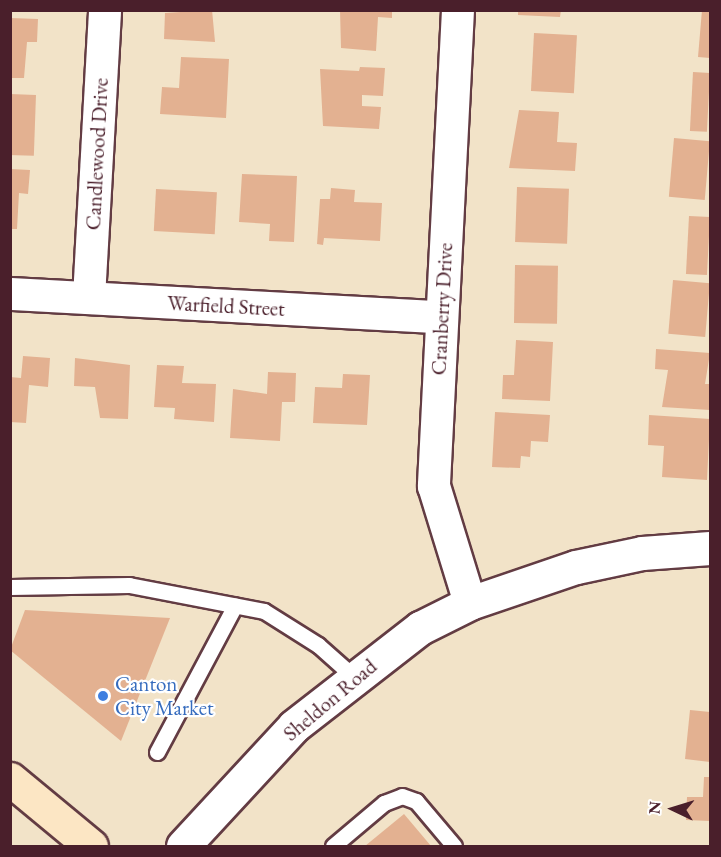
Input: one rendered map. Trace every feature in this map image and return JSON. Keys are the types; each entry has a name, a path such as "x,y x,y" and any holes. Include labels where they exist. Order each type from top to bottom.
{"main road":[{"path":"10,779 91,846"}],"street":[{"name":"Candlewood Drive","path":"89,298 105,10"},
{"name":"Cranberry Drive","path":"458,10 434,486 470,603"},
{"name":"Warfield Street","path":"10,294 441,317"},
{"name":"Sheldon Road","path":"183,846 294,726 354,677 420,628 470,603 576,567 642,553 711,548"}],"lane":[{"path":"10,587 129,585 264,611 318,645 354,677"},
{"path":"157,752 235,605"},
{"path":"333,846 384,803 402,796 416,801 454,846"}],"building":[{"path":"212,10 215,42 164,39 165,13"},
{"path":"340,10 392,10 392,18 378,17 376,51 341,48"},
{"path":"518,10 561,10 560,17 518,15"},
{"path":"702,10 710,10 710,58 698,57"},
{"path":"10,18 38,19 37,42 27,42 24,78 10,78"},
{"path":"534,33 577,35 574,93 531,91"},
{"path":"181,57 229,59 226,118 160,114 162,87 179,88"},
{"path":"360,67 385,68 383,96 362,95 362,106 381,107 379,129 323,126 320,69 359,71"},
{"path":"693,72 710,73 707,132 690,131"},
{"path":"10,94 36,95 34,156 10,155"},
{"path":"519,110 559,112 557,142 577,143 575,171 509,168"},
{"path":"674,138 710,141 705,200 669,197"},
{"path":"10,169 30,170 28,194 19,193 17,229 10,229"},
{"path":"242,174 297,176 294,242 269,241 270,224 239,222"},
{"path":"517,187 569,189 567,244 515,242"},
{"path":"331,188 355,190 354,202 382,203 380,241 324,238 323,245 317,244 320,199 330,199"},
{"path":"156,189 217,192 215,234 154,231"},
{"path":"689,216 710,217 707,275 686,274"},
{"path":"515,265 558,266 557,324 514,323"},
{"path":"673,280 710,283 705,337 668,334"},
{"path":"516,340 553,342 550,401 502,399 503,375 514,375"},
{"path":"656,349 710,353 705,384 710,384 710,410 662,407 668,370 655,369"},
{"path":"23,356 50,358 48,387 29,385 26,423 10,422 10,377 21,378"},
{"path":"75,358 130,365 128,419 100,418 95,387 74,386"},
{"path":"157,365 184,366 182,383 216,384 214,422 174,419 175,408 154,407"},
{"path":"268,372 296,373 295,402 282,402 280,441 230,438 233,389 267,394"},
{"path":"343,374 370,375 367,425 313,423 315,387 342,388"},
{"path":"495,412 550,415 548,442 531,441 530,457 521,456 520,468 492,467"},
{"path":"649,415 710,419 707,480 662,477 664,446 648,445"},
{"name":"Canton City Market","path":"25,610 170,618 121,741 10,650"},
{"path":"690,710 710,712 710,762 685,759"},
{"path":"704,777 710,777 710,821 686,820 687,797 703,797"},
{"path":"404,814 431,846 365,846"}],"place":[{"name":"Canton City Market","path":"103,696"}]}
